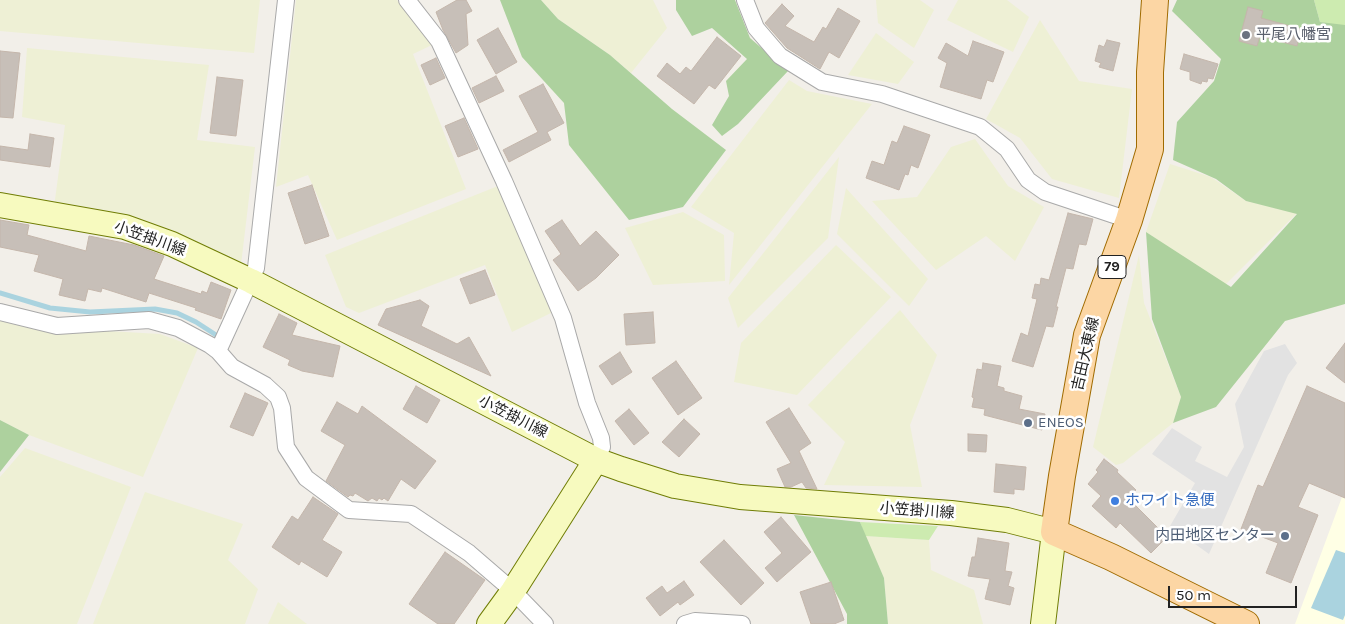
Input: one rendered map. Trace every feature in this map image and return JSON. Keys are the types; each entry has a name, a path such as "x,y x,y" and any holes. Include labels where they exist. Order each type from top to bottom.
{"main road":[{"name":"吉田大東線","path":"1054,532 1087,335 1130,220 1150,149 1152,1"},
{"name":"小笠掛川線","path":"0,205 125,226 172,244 251,281 596,460 620,470 666,484 694,489 750,497 950,513 1007,520 1054,532"},
{"path":"488,624 513,591 596,460"},
{"path":"1043,624 1054,532 1111,557 1246,624"}],"street":[{"path":"218,351 256,268 286,0"},
{"path":"407,0 439,41 504,181 563,318 587,403 601,438 602,447 596,460"},
{"path":"745,0 756,28 780,56 822,82 882,94 980,127 1007,149 1028,180 1046,192 1130,220"},
{"path":"0,312 57,326 149,320 178,328 218,351 232,366 266,385 278,397 282,408 286,447 306,478 349,510 411,514 469,553 513,591 546,624"},
{"path":"685,624 695,621 742,624"}],"shaded area":[{"path":"0,0 260,0 254,53 0,31"},
{"path":"296,0 397,0 432,45 413,54 466,189 337,240 308,175 276,187"},
{"path":"541,0 653,0 667,28 631,73 610,55 558,19"},
{"path":"876,0 920,0 934,10 914,48 878,23"},
{"path":"958,0 1007,0 1029,17 1013,52 947,20"},
{"path":"1040,20 1079,81 1132,89 1119,198 1052,179 1020,138 986,119"},
{"path":"876,33 914,62 898,84 848,75"},
{"path":"27,48 209,65 197,140 255,147 241,265 54,207 65,125 22,117"},
{"path":"789,80 807,91 872,104 729,285 734,233 691,207"},
{"path":"975,139 1008,186 1044,207 1015,261 986,236 936,270 872,201 917,197 951,147"},
{"path":"839,157 828,238 738,328 728,298"},
{"path":"1170,164 1211,177 1246,201 1297,213 1224,286 1146,232"},
{"path":"498,186 553,312 512,332 485,265 359,313 346,307 325,255"},
{"path":"846,188 928,279 909,306 837,234"},
{"path":"683,212 724,235 725,281 653,285 625,228"},
{"path":"836,245 891,297 797,395 734,382 741,343"},
{"path":"1139,255 1144,303 1181,397 1173,423 1123,463 1116,465 1093,447"},
{"path":"900,310 937,355 910,425 922,487 824,485 845,442 808,405"},
{"path":"0,317 73,329 160,334 198,348 143,477 29,435 0,420"},
{"path":"1285,344 1297,363 1288,375 1209,554 1170,526 1195,483 1152,454 1172,428 1202,447 1195,461 1227,477 1244,447 1235,404 1264,351"},
{"path":"25,448 131,487 77,624 0,624 0,477"},
{"path":"1345,489 1345,624 1295,624"},
{"path":"145,492 243,524 228,560 258,589 245,624 93,624"},
{"path":"865,536 929,540 931,570 974,590 983,624 888,624 884,578"},
{"path":"278,602 307,624 268,624"}],"green space":[{"path":"500,0 541,0 558,19 610,55 672,109 726,150 683,207 629,220 569,145 564,103 522,57"},
{"path":"676,0 735,0 750,38 788,71 738,124 722,136 712,125 729,96 726,81 747,59 712,28 692,36 676,10"},
{"path":"1177,0 1314,0 1320,22 1345,25 1345,304 1285,321 1216,407 1173,423 1181,397 1152,319 1146,232 1231,287 1297,214 1246,201 1216,179 1173,160 1177,122 1214,81 1221,59 1172,11"},
{"path":"1314,0 1345,0 1345,28 1320,22"},
{"path":"0,420 29,435 0,472"},
{"path":"794,515 860,522 884,578 888,624 847,624 847,614"},
{"path":"860,522 938,526 929,540 865,536"}],"water":[{"path":"1336,550 1345,553 1345,615 1343,620 1311,608"}],"building":[{"path":"457,0 466,0 472,11 466,14 468,45 456,53 443,30 436,12"},
{"path":"782,4 794,16 785,26 814,42 823,27 826,29 838,8 860,21 839,58 829,52 820,69 787,48 765,23"},
{"path":"1248,7 1263,11 1261,18 1301,29 1297,46 1260,36 1257,46 1239,41"},
{"path":"498,28 517,62 496,74 477,40"},
{"path":"717,37 741,56 715,89 709,85 694,104 657,76 667,63 680,74 686,67 691,71"},
{"path":"1107,40 1120,43 1113,71 1099,67 1101,63 1095,61 1099,45 1104,47"},
{"path":"973,41 1004,52 993,82 987,80 981,99 940,87 947,63 938,58 946,43 968,56"},
{"path":"0,51 20,53 13,118 0,117"},
{"path":"1184,54 1218,64 1213,79 1208,78 1207,82 1202,81 1201,84 1190,80 1190,72 1180,69"},
{"path":"436,58 445,78 430,85 421,65"},
{"path":"496,76 504,91 479,103 472,88"},
{"path":"217,77 243,80 236,136 210,133"},
{"path":"543,84 564,123 547,132 551,140 509,162 503,150 538,132 519,96"},
{"path":"464,118 478,149 458,157 445,126"},
{"path":"904,126 930,135 918,168 911,165 908,175 905,174 899,190 866,178 872,161 884,165 892,141 897,143"},
{"path":"30,134 54,138 50,167 0,160 0,146 28,150"},
{"path":"312,185 329,236 305,244 288,193"},
{"path":"1068,213 1093,219 1086,245 1079,244 1073,269 1066,268 1053,327 1046,326 1033,367 1012,361 1021,333 1028,336 1037,299 1032,298 1035,284 1040,285 1041,278 1049,280"},
{"path":"0,220 29,225 27,235 86,251 89,236 134,245 164,256 154,279 201,294 202,291 207,293 211,282 231,290 221,319 195,310 196,308 149,293 146,302 102,288 101,292 88,289 85,301 59,295 63,279 34,271 39,255 0,247"},
{"path":"562,220 580,246 596,231 619,255 596,278 578,291 553,260 561,254 545,231"},
{"path":"485,270 495,295 470,304 460,279"},
{"path":"420,300 429,306 421,326 457,344 469,337 491,376 378,325 386,309"},
{"path":"653,312 655,343 626,345 624,314"},
{"path":"279,314 297,323 292,335 340,346 333,377 302,371 288,365 290,360 263,347"},
{"path":"1345,343 1345,383 1326,368"},
{"path":"620,352 632,372 612,385 599,366"},
{"path":"676,361 702,398 678,415 652,378"},
{"path":"983,363 1001,366 997,386 1004,388 1004,391 1022,396 1019,409 1045,414 1042,430 984,415 985,409 972,407 977,369 982,370"},
{"path":"416,386 440,400 427,423 403,409"},
{"path":"1307,386 1345,403 1345,498 1309,483 1298,507 1318,515 1291,583 1266,573 1278,543 1241,529 1258,485 1263,487"},
{"path":"245,393 268,403 253,436 230,427"},
{"path":"337,402 358,414 362,406 436,461 415,489 401,479 388,501 384,498 382,500 379,498 377,501 372,498 368,501 355,493 353,496 350,495 348,497 326,481 345,445 321,431"},
{"path":"789,408 811,443 799,451 817,489 806,488 802,482 791,487 785,487 777,469 791,463 766,422"},
{"path":"629,409 649,433 634,445 615,421"},
{"path":"684,419 700,434 679,457 662,442"},
{"path":"968,434 987,435 986,452 968,451"},
{"path":"1104,459 1118,470 1117,472 1136,490 1131,495 1135,499 1132,502 1167,537 1151,553 1120,523 1116,528 1092,506 1101,496 1088,484 1098,472 1096,470"},
{"path":"996,464 1026,467 1024,490 1014,489 1014,494 994,492"},
{"path":"313,497 338,514 322,540 342,552 327,577 301,561 299,565 272,547 292,516 298,520"},
{"path":"781,517 811,552 777,582 765,568 782,553 764,532"},
{"path":"978,538 1009,543 1005,571 1012,572 1008,586 1014,588 1010,605 985,599 990,579 968,576 972,557 975,557"},
{"path":"724,540 764,583 741,605 700,562"},
{"path":"445,552 485,580 454,624 438,624 409,604"},
{"path":"684,581 694,595 680,605 678,602 660,616 646,598 662,586 667,593"},
{"path":"831,582 844,620 834,624 811,624 800,592"}],"waterway":[{"path":"0,293 50,308 90,312 155,309 177,313 216,335"}],"place":[{"name":"平尾八幡宮","path":"1246,35"},
{"name":"ENEOS","path":"1028,423"},
{"name":"ホワイト急便","path":"1115,501"},
{"name":"内田地区センター","path":"1285,536"}]}
